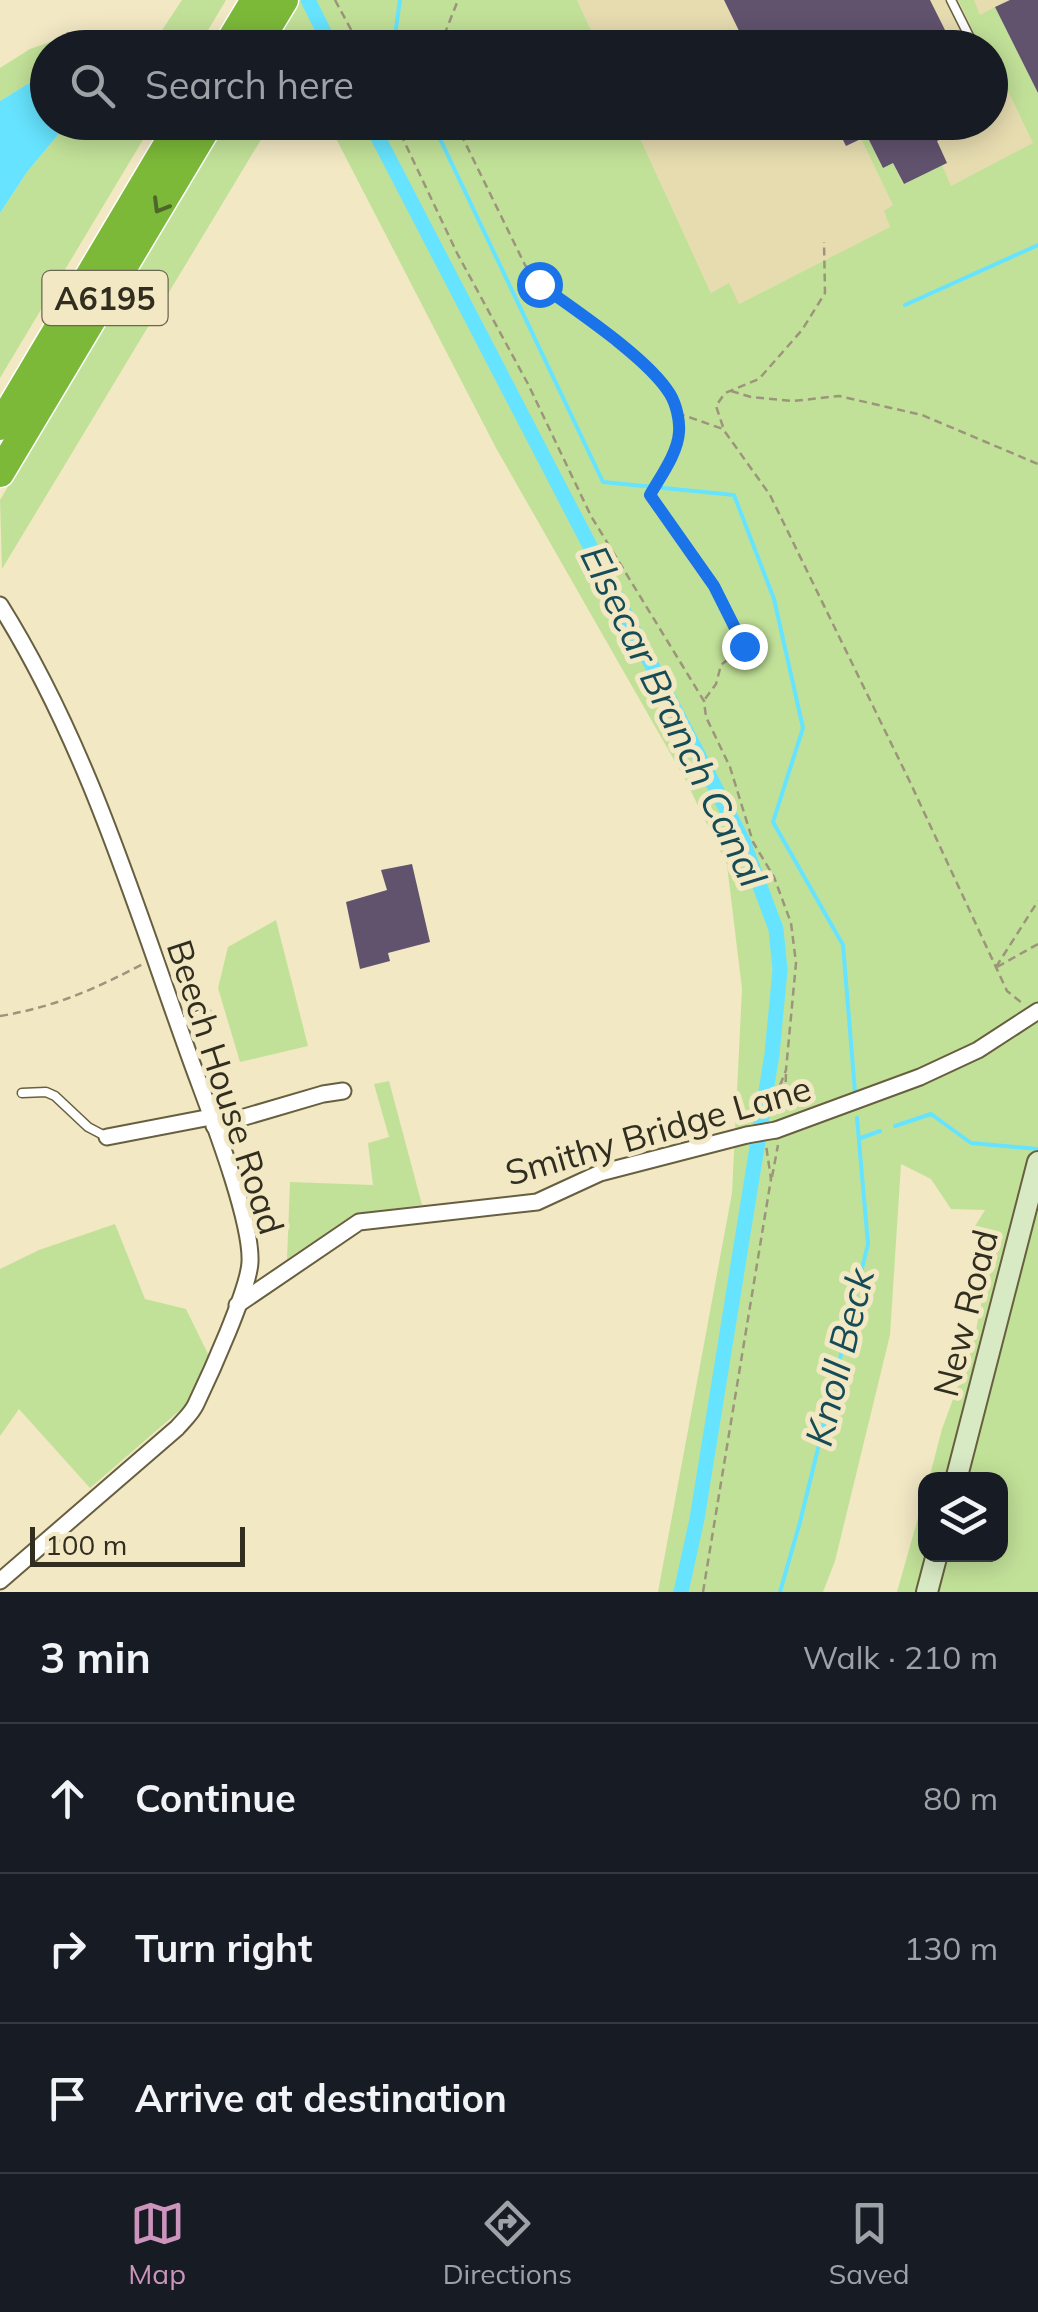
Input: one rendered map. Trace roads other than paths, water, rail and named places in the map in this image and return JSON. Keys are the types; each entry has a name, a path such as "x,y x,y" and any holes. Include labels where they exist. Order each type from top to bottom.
{"highway":[{"path":"243,30 254,0"},
{"path":"253,30 284,0"},
{"name":"A6195","path":"0,426 170,140"},
{"name":"A6195","path":"0,473 199,140"}],"main road":[{"name":"New Road","path":"958,1472 1038,1162"},
{"path":"927,1592 934,1562"}],"street":[{"name":"Beech House Road","path":"0,605 30,653 80,755 212,1122 242,1216 250,1263 237,1305 194,1408 177,1428 0,1580"},
{"name":"Smithy Bridge Lane","path":"237,1305 359,1222 537,1202 600,1173 776,1130 920,1077 978,1050 1036,1012"},
{"path":"106,1137 212,1122 343,1091"}],"lane":[{"path":"951,0 966,30"},
{"path":"178,1024 206,1012"},
{"path":"22,1092 55,1096 88,1128 106,1137"}],"water":[{"path":"30,82 30,140 54,140 0,213 0,101"}],"waterway":[{"name":"Elsecar Branch Canal","path":"308,0 323,30"},
{"name":"Knoll Beck","path":"396,30 400,0"},
{"name":"Elsecar Branch Canal","path":"379,140 743,841 776,929 780,970 772,1054 697,1519 681,1592"},
{"name":"Knoll Beck","path":"441,140 603,482 734,495 774,599 803,728 773,822 843,945 855,1092"},
{"path":"905,305 1038,245"},
{"path":"895,1126 931,1114 971,1143 1038,1149"},
{"name":"Knoll Beck","path":"780,1592 868,1244 857,1118"},
{"path":"861,1138 880,1131"}]}
